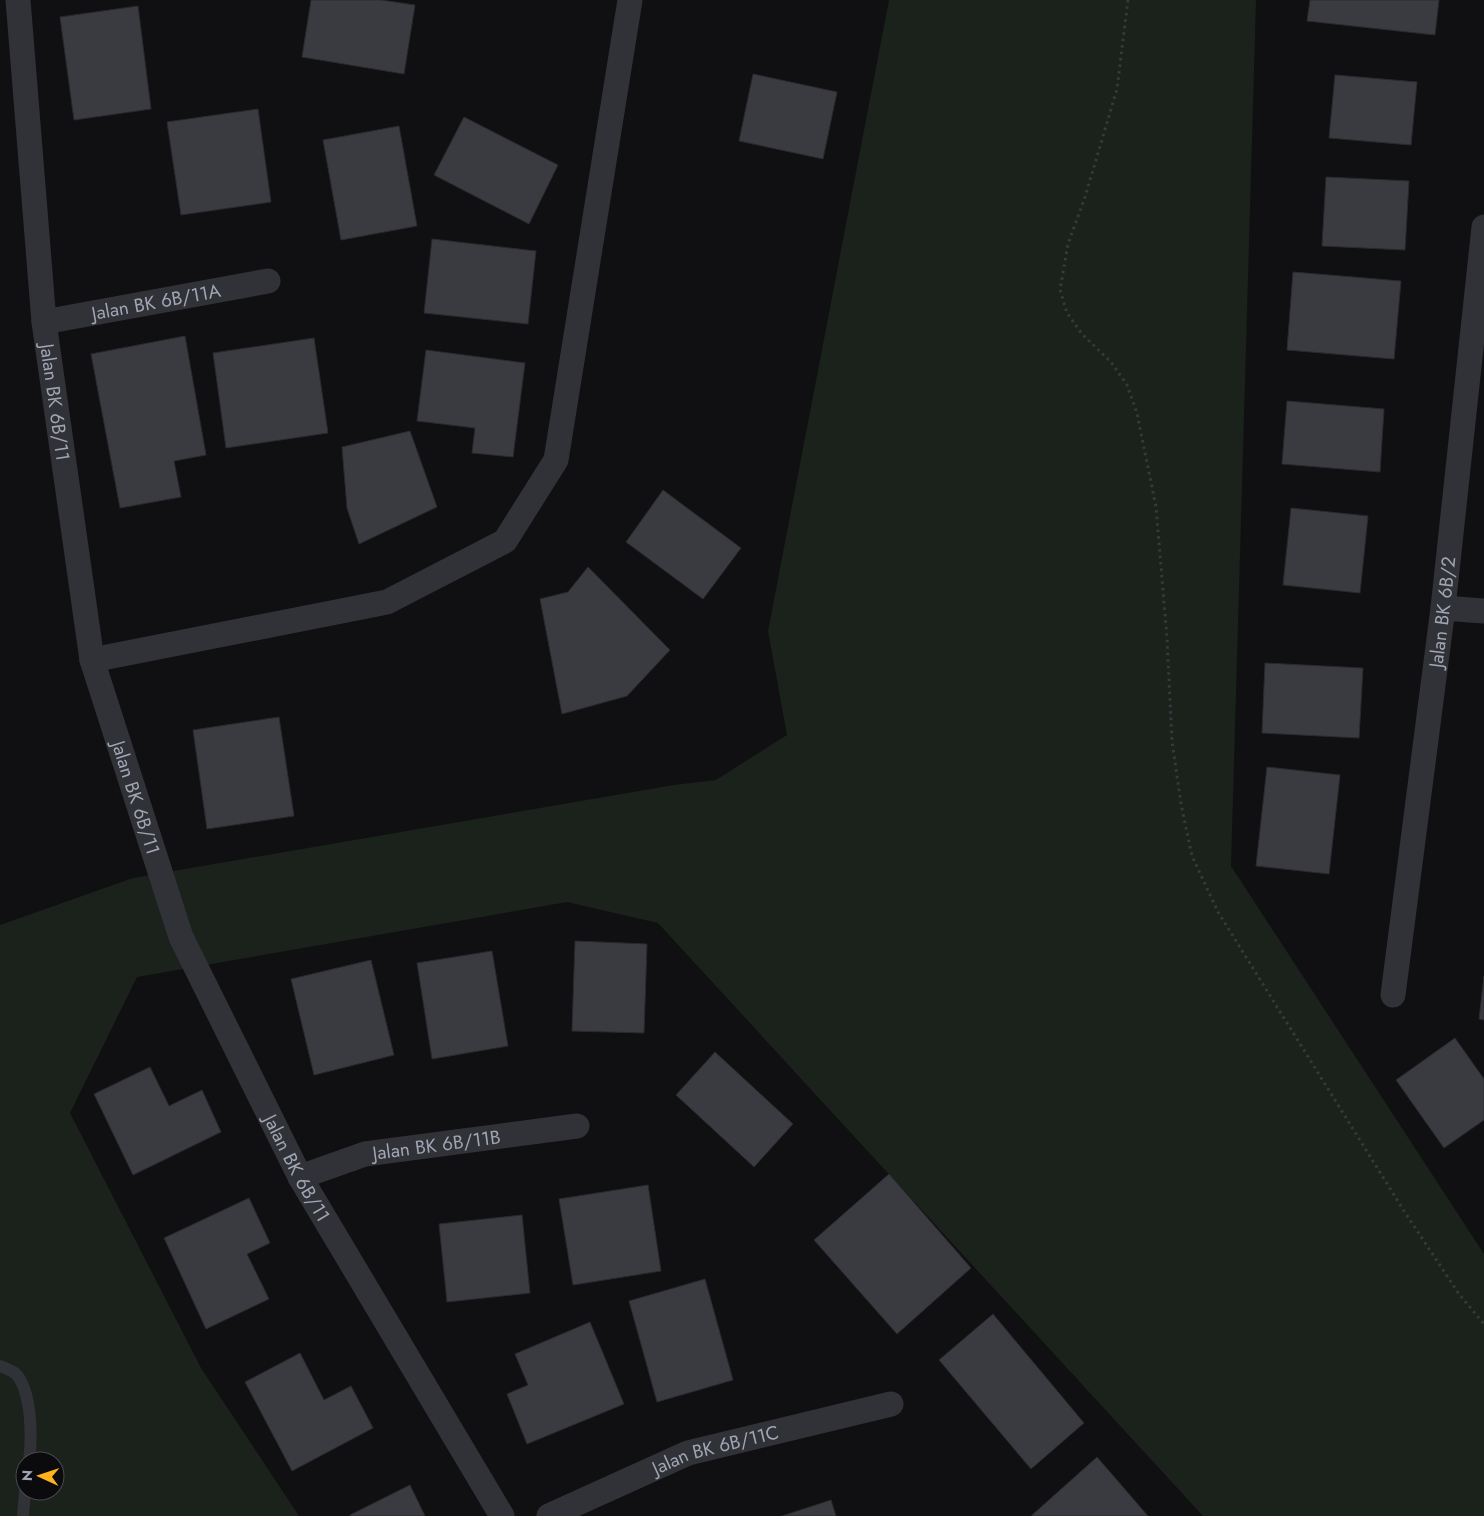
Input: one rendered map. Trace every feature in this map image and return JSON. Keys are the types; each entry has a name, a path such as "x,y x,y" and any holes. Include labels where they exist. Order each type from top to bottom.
{"street":[{"name":"Jalan BK 6B/11","path":"18,0 44,322 92,660 181,938 300,1177 502,1516"},
{"path":"92,660 387,602 505,541 556,460 630,0"},
{"name":"Jalan BK 6B/2","path":"1393,995 1443,608 1484,227"},
{"name":"Jalan BK 6B/11A","path":"44,322 268,281"},
{"path":"1443,608 1484,611"},
{"name":"Jalan BK 6B/11B","path":"300,1177 365,1154 577,1126"},
{"name":"Jalan BK 6B/11C","path":"549,1516 688,1453 891,1404"}],"lane":[{"path":"0,1366 17,1374 25,1393 30,1417 30,1451"},
{"path":"23,1516 24,1501"}],"path":[{"path":"1128,0 1117,89 1068,244 1060,290 1067,314 1082,334 1111,362 1127,385 1137,413 1156,507 1167,638 1172,741 1181,804 1192,856 1218,912 1404,1210 1460,1294 1484,1324"}],"shaded area":[{"path":"889,0 1256,0 1231,866 1484,1254 1484,1516 1203,1516 658,923 567,902 137,977 70,1113 201,1368 299,1516 0,1516 0,925 133,878 674,785 716,780 787,735 768,631"}],"building":[{"path":"311,0 381,0 415,5 404,74 302,57"},
{"path":"1310,0 1439,0 1435,35 1307,21"},
{"path":"138,6 151,109 74,120 60,17"},
{"path":"753,74 837,92 823,159 739,141"},
{"path":"1335,75 1417,82 1411,145 1329,138"},
{"path":"258,109 271,202 181,215 167,122"},
{"path":"464,117 558,165 529,224 434,175"},
{"path":"399,126 417,226 341,240 323,140"},
{"path":"1326,177 1409,181 1405,250 1322,246"},
{"path":"432,239 536,251 528,324 424,313"},
{"path":"1293,272 1401,281 1394,359 1287,350"},
{"path":"185,336 206,455 174,461 181,497 120,508 91,354"},
{"path":"314,338 328,433 226,448 213,353"},
{"path":"426,350 525,363 513,457 472,453 475,428 417,421"},
{"path":"1287,401 1384,409 1380,472 1282,464"},
{"path":"410,431 437,507 359,544 347,508 342,447"},
{"path":"663,490 741,548 703,599 626,542"},
{"path":"1291,508 1368,516 1360,593 1283,585"},
{"path":"588,567 670,650 627,696 562,714 540,599 568,592"},
{"path":"1265,663 1363,668 1359,738 1262,733"},
{"path":"279,717 294,816 207,829 193,730"},
{"path":"1267,767 1340,775 1329,874 1256,866"},
{"path":"575,941 647,944 644,1033 572,1031"},
{"path":"492,951 508,1046 432,1059 417,963"},
{"path":"371,960 394,1055 314,1075 291,979"},
{"path":"1484,976 1484,1020 1479,1019"},
{"path":"1455,1038 1484,1079 1484,1120 1444,1148 1396,1080"},
{"path":"715,1052 793,1124 754,1167 676,1095"},
{"path":"150,1067 169,1106 202,1090 221,1132 133,1175 94,1094"},
{"path":"889,1174 971,1268 897,1334 814,1240"},
{"path":"648,1185 661,1271 573,1285 559,1199"},
{"path":"249,1198 270,1243 247,1254 269,1299 206,1329 164,1238"},
{"path":"522,1215 530,1293 447,1302 439,1224"},
{"path":"705,1279 733,1380 657,1402 629,1301"},
{"path":"993,1314 1084,1423 1031,1469 939,1360"},
{"path":"590,1322 624,1404 527,1444 507,1394 528,1385 515,1354"},
{"path":"300,1353 324,1400 351,1386 373,1428 292,1471 245,1382"},
{"path":"1097,1457 1148,1516 1031,1516"},
{"path":"410,1485 425,1516 350,1516 350,1515"},
{"path":"831,1500 836,1516 782,1516"}]}
